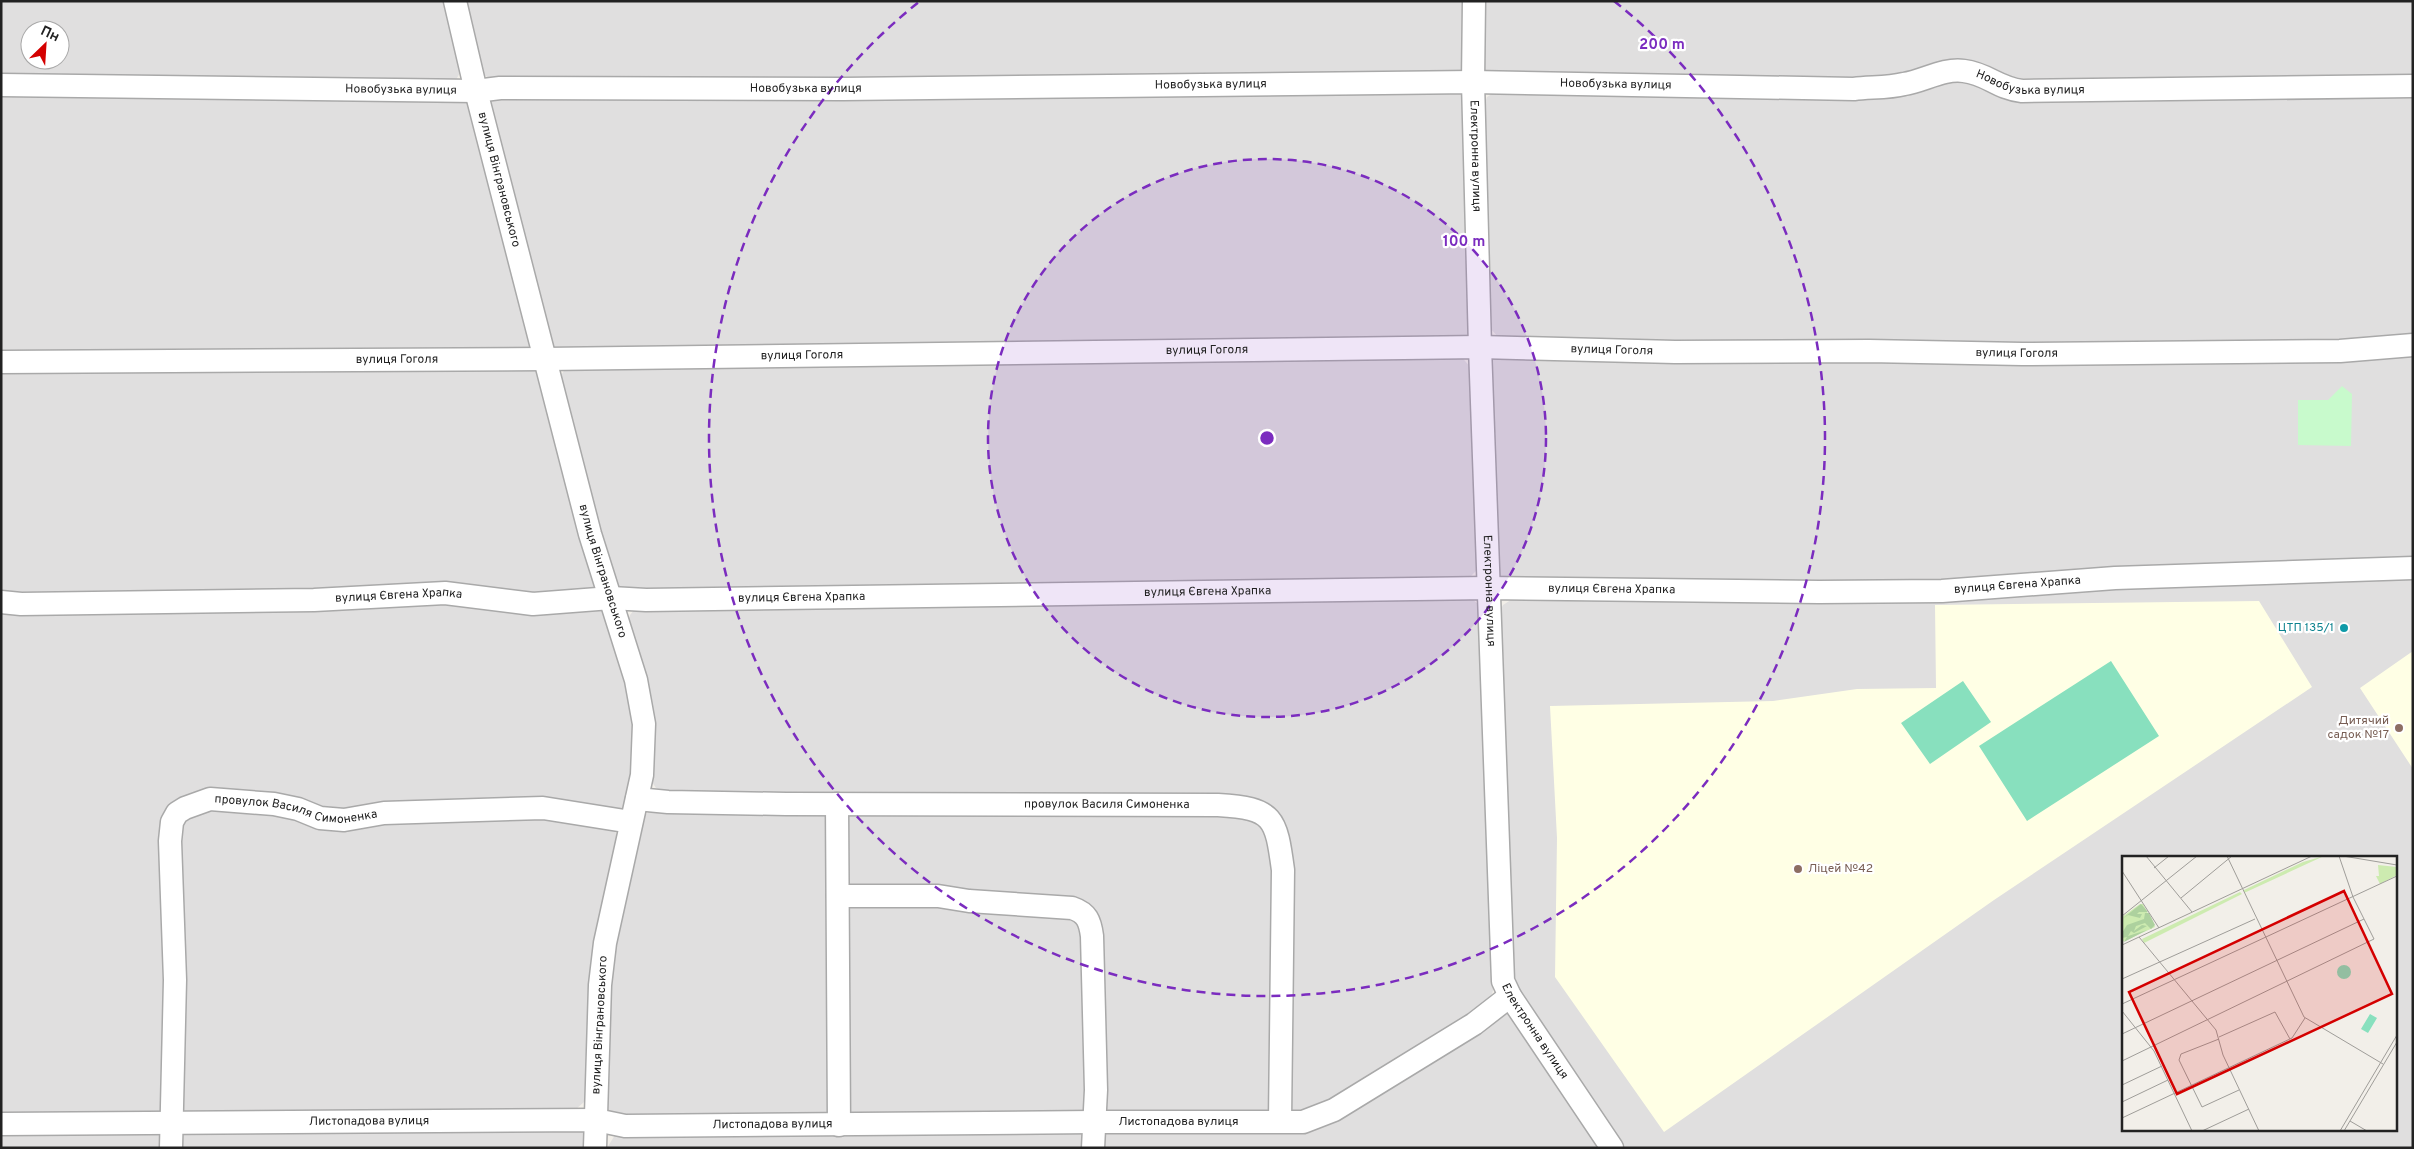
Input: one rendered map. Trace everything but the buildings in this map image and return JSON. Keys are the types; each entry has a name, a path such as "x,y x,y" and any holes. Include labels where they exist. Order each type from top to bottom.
{"street":[{"name":"вулиця Вінграновського","path":"455,1 590,534 612,598 636,680 644,724 645,750 637,799 605,943 600,985 595,1148"},
{"name":"Електронна вулиця","path":"1474,1 1472,82 1503,981 1510,996 1612,1148"},
{"name":"Новобузька вулиця","path":"1,86 476,90 500,88 853,88 1472,82 1854,89 1904,84 1941,72 1962,71 1983,75 2006,89 2022,91 2413,86"},
{"name":"вулиця Гоголя","path":"1,362 546,359 1480,347 1675,352 1869,351 2022,354 2340,351 2413,345"},
{"name":"вулиця Євгена Храпка","path":"1,602 21,604 314,600 445,594 533,604 612,598 646,600 1488,588 1819,592 1942,591 2115,578 2413,568"},
{"name":"провулок Василя Симоненка","path":"170,1148 175,980 170,841 172,822 177,814 185,808 210,799 274,804 298,809 320,818 344,820 384,814 544,808 631,822"},
{"name":"провулок Василя Симоненка","path":"637,799 668,802 838,804 1218,805 1246,806 1267,816 1272,822 1279,841 1283,870 1280,1121"},
{"path":"838,804 839,1125"},
{"path":"838,896 938,896 969,901 1072,908 1086,915 1090,923 1092,936 1096,1090 1092,1148"},
{"name":"Листопадова вулиця","path":"1,1124 596,1120 625,1126 1303,1122 1334,1110 1474,1024 1510,996"}],"shaded area":[{"path":"1,1 446,1 461,71 454,83 1,80"},
{"path":"462,1 1465,1 1463,68 1460,74 842,83 491,79 484,75"},
{"path":"1481,1 2413,1 2413,81 1484,75"},
{"path":"1941,79 2413,92 2413,340 2341,345 1514,343 1500,339 1489,327 1484,106 1487,97 1495,92"},
{"path":"1456,90 1465,98 1469,333 1464,339 555,350 548,343 489,102 493,98"},
{"path":"1,91 471,100 532,325 531,352 1,357"},
{"path":"2413,351 2413,565 1941,586 1502,578 1498,574 1492,361 1494,357"},
{"path":"1460,355 1471,368 1478,563 1476,571 1468,579 620,589 614,583 560,377 567,366"},
{"path":"1,366 539,367 597,585 596,592 1,596"},
{"path":"2413,574 2413,1148 1624,1148 1524,999 1510,962 1499,613 1503,605 1514,598"},
{"path":"1470,597 1479,605 1493,990 1491,999 1487,1005 1330,1107 1290,1116 1270,814 669,795 656,788 652,782 627,625 630,615 635,609"},
{"path":"444,599 602,609 627,680 638,751 623,811 344,816 300,805 174,811 168,1113 1,1119 1,607"},
{"name":"Ліцей №42","path":"2259,601 2312,687 1994,900 1664,1132 1555,977 1557,838 1550,706 1773,701 1857,689 1936,688 1935,605"},
{"name":"Дитячий садок №17","path":"2413,651 2413,769 2360,688"},
{"path":"210,803 272,809 543,812 614,827 618,841 587,1095 584,1102 575,1110 179,1115 180,817"},
{"path":"650,811 1246,811 1276,843 1274,1111 623,1122 606,1112 612,944 645,815"},
{"path":"1507,1011 1604,1148 607,1148 615,1135 1302,1129"},
{"path":"581,1130 587,1137 589,1148 175,1148 177,1131"},
{"path":"1,1131 163,1133 164,1148 1,1148"}],"green space":[{"path":"2342,386 2352,394 2351,446 2298,445 2298,400 2328,400"},
{"path":"2111,661 2159,736 2027,821 1979,746"},
{"path":"1963,681 1991,722 1930,764 1901,723"}],"place":[{"name":"ЦТП 135/1","path":"2344,628"},
{"name":"Дитячий садок №17","path":"2399,728"},
{"name":"Ліцей №42","path":"1798,869"}]}
